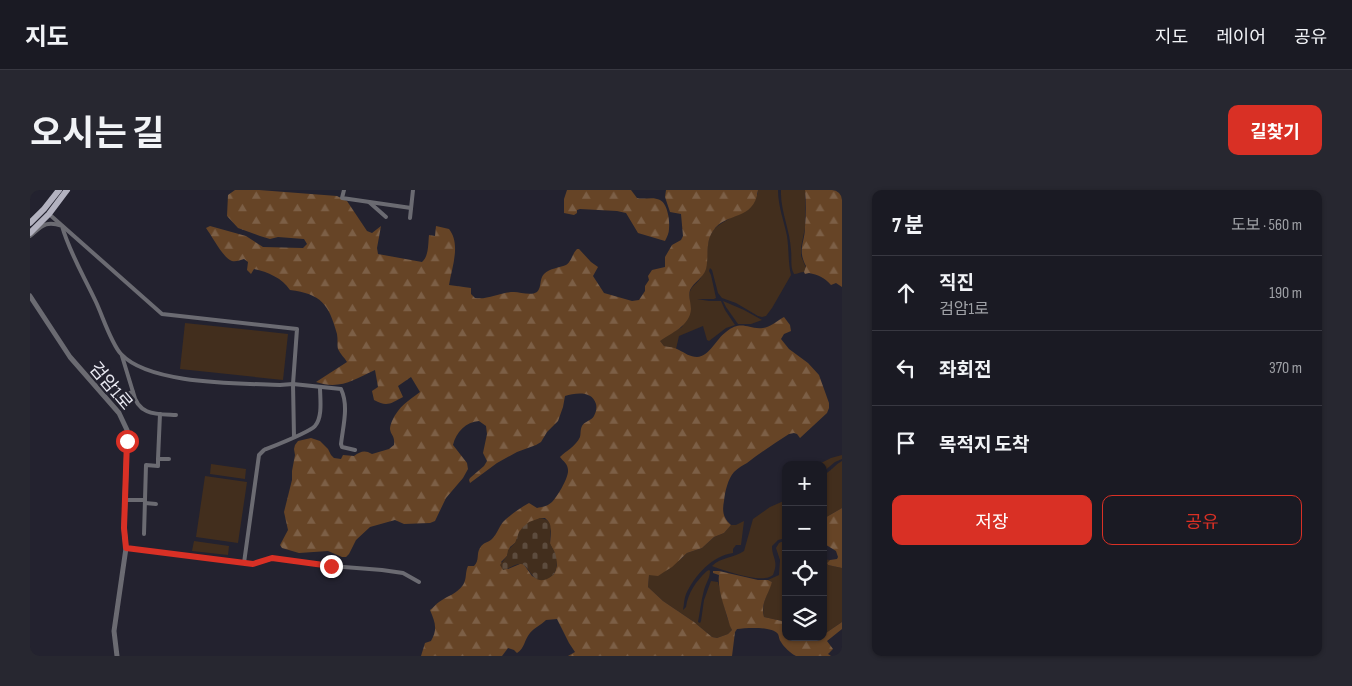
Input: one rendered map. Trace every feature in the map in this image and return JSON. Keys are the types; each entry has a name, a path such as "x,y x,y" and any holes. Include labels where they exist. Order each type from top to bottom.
{"main road":[{"path":"30,234 59,190"},
{"path":"30,222 46,211 66,190"}],"street":[{"path":"344,190 342,198 411,208"},
{"path":"410,218 414,190"},
{"path":"369,202 386,217"},
{"path":"46,211 162,314 297,328 293,384 294,437"},
{"path":"30,234 47,224 53,223 62,226"},
{"path":"62,226 74,259 116,347 122,355 134,401 146,412 176,415"},
{"name":"검암1로","path":"30,296 70,357 110,402 124,421 127,430 124,528 126,548 114,631 117,656"},
{"path":"122,355 147,370 158,374 229,383 293,384 341,388 346,411 341,444 342,447 355,450"},
{"path":"244,563 260,455 264,450 315,426 319,416 320,387"},
{"path":"114,398 133,392"},
{"path":"144,534 146,465 158,466 160,414"},
{"path":"158,459 169,459"},
{"path":"125,500 156,504"},
{"path":"126,548 253,564 272,558 396,572 403,573 419,582"}],"green space":[{"path":"235,190 337,196 347,201 367,231 372,233 381,226 377,248 378,254 422,262 427,253 429,235 435,236 436,226 449,229 453,235 455,249 449,285 471,288 471,294 475,298 485,298 509,292 535,293 540,288 542,278 546,272 566,265 570,262 575,251 579,249 598,267 593,276 604,293 632,301 639,300 645,291 645,286 649,280 648,276 652,270 665,267 665,257 672,245 681,240 683,236 681,214 670,212 665,197 666,190 758,190 751,207 745,212 725,221 713,231 708,245 706,269 690,290 690,315 684,324 660,341 664,346 675,348 690,356 697,357 706,354 722,335 736,326 763,328 784,317 790,325 791,331 784,334 781,339 789,349 808,363 819,375 829,408 827,413 800,438 797,434 789,434 734,472 727,485 723,508 725,517 731,525 724,533 714,537 702,548 687,553 672,567 658,576 649,575 648,587 663,601 712,637 717,638 728,634 732,630 721,594 719,575 713,573 713,571 758,580 768,580 772,582 763,607 764,617 782,621 782,641 827,641 833,649 828,654 831,656 796,656 789,652 775,631 752,628 737,629 732,656 568,656 575,652 557,619 546,620 533,630 522,649 517,653 508,648 502,656 421,656 425,643 431,641 435,629 430,610 461,588 468,566 476,564 481,546 492,539 503,522 519,509 529,503 537,508 545,506 557,496 568,473 567,466 560,457 578,440 582,426 594,416 596,404 591,396 574,394 565,396 558,421 547,432 541,442 497,463 470,483 470,478 487,461 483,453 487,434 486,426 479,421 470,423 462,428 456,436 453,445 467,463 468,469 446,498 435,521 430,523 404,524 395,520 370,527 356,540 346,557 328,551 299,553 282,548 280,545 288,530 284,512 292,480 294,449 298,441 311,438 320,441 334,458 341,459 343,455 354,456 363,452 372,454 389,449 394,445 390,429 392,421 404,404 420,392 411,377 398,386 403,397 388,404 374,400 372,391 378,387 375,370 346,383 332,385 316,382 347,362 338,349 337,334 327,308 322,302 309,294 290,290 283,282 269,274 254,269 251,274 247,270 248,262 244,259 232,261 229,259 221,251 206,228 210,226 246,236 263,247 303,248 307,244 304,239 278,237 270,239 260,236 238,228 227,216 228,195","holes":["540,518 545,518 551,531 550,544 557,565 553,575 545,579 536,578 532,576 523,564 508,569 501,562 507,556 510,547"]},
{"path":"567,190 631,190 637,198 660,200 667,209 669,218 668,235 665,241 638,233 626,213 617,211 580,209 574,215 564,213 564,199"},
{"path":"758,190 778,190 780,208 788,241 791,275 772,308 766,316 762,317 722,298 718,293 710,268 709,271 716,298 697,299 721,301 735,325 726,328 709,341 703,326 679,336 676,349 664,346 659,340 682,327 691,308 691,290 701,278 705,269 711,234 718,226 758,194"},
{"path":"781,190 805,190 805,228 801,247 801,256 806,268 804,272 794,274 792,269 790,242 782,205"},
{"path":"805,190 842,190 842,287 836,283 831,285 821,277 809,273 805,274 804,272 806,266 802,250 805,233"},
{"path":"723,301 762,320 751,324 738,324"},
{"path":"185,323 288,334 283,380 180,369"},
{"path":"842,455 842,459 827,469 827,461 825,461"},
{"path":"842,461 842,508 827,517 827,473"},
{"path":"211,464 246,469 245,479 210,474"},
{"path":"205,476 247,482 238,543 196,537"},
{"path":"782,502 782,539 772,546 775,563 773,575 766,578 753,578 712,566 719,561 744,551 753,519 770,507"},
{"path":"842,508 842,568 828,565 827,563 838,557 836,551 827,545 827,517"},
{"path":"540,518 548,521 551,527 550,543 557,560 552,576 539,580 521,564 516,564 503,570 500,565 507,556 508,550 515,543 519,532 529,522"},
{"path":"744,521 741,545 736,545 733,553 711,562 699,573 685,596 683,610 693,588 709,570 698,622 700,623 701,621 704,600 711,581 718,582 732,630 728,634 717,638 712,637 663,601 648,587 649,575 682,558 687,553 702,548 714,537 724,533 731,525"},
{"path":"194,541 229,546 228,555 192,551"},
{"path":"782,542 782,621 764,617 763,613 765,599 772,582 768,580 779,575 780,560 776,548"},
{"path":"827,563 828,565 842,568 842,622 827,632"},
{"path":"842,622 842,629 827,641 827,632"}],"route":[{"path":"127,441 124,528 126,548 253,564 272,558 331,566"}]}
